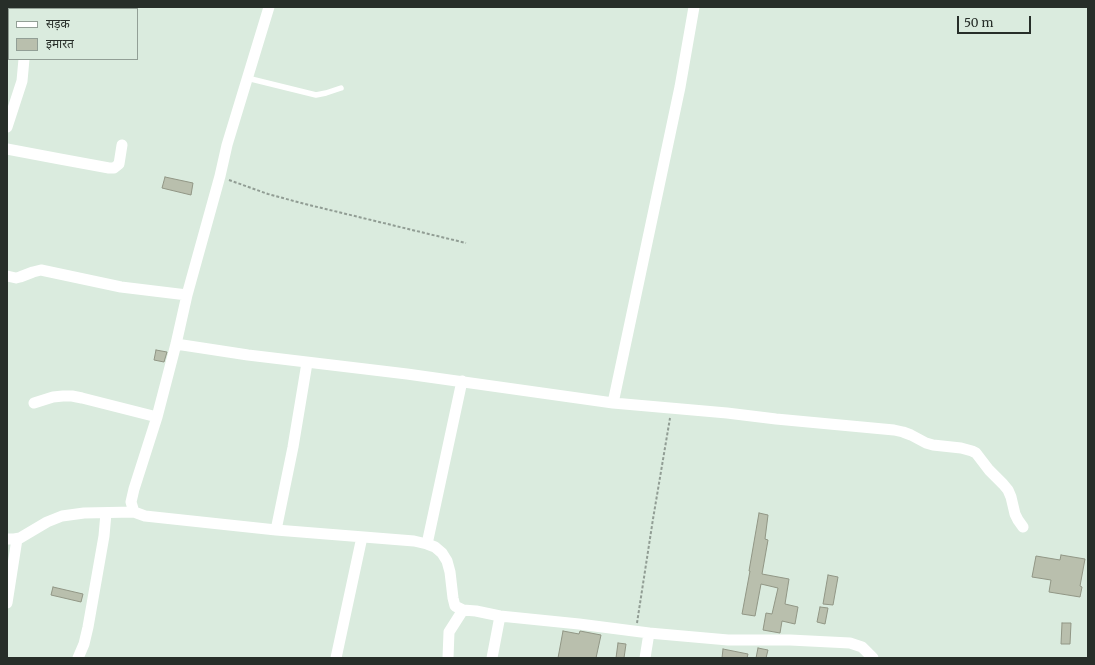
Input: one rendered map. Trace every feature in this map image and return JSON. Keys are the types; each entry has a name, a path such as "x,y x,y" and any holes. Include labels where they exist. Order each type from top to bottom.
{"street":[{"path":"134,512 132,507 132,497 157,417 187,294 220,176 227,145 246,78 269,7"},
{"path":"614,402 680,87 694,7"},
{"path":"7,127 22,81 24,60"},
{"path":"7,149 114,168 118,164 122,145"},
{"path":"7,276 20,277 41,270 121,287 187,294"},
{"path":"176,344 307,363 462,381 672,409 894,430 933,445 961,448 976,453 988,470 1008,490 1015,514 1023,527"},
{"path":"276,530 293,448 307,363"},
{"path":"427,544 462,381"},
{"path":"34,403 54,397 72,396 157,417"},
{"path":"7,603 12,539 24,536 47,522 62,516 84,513 134,512 145,516 276,530 414,540 435,547 442,553 450,572 455,606 463,610 500,616 649,633 728,640 790,640 850,643 862,647 873,658"},
{"path":"78,658 84,644 88,627 104,536 106,513"},
{"path":"336,658 362,537"},
{"path":"448,658 449,632 463,610"},
{"path":"492,658 500,616"},
{"path":"645,658 649,633"}],"lane":[{"path":"246,78 316,94 326,93 341,88"}],"path":[{"path":"220,176 268,194 466,243"},
{"path":"636,631 672,409"}],"building":[{"path":"165,177 193,183 191,195 162,188"},
{"path":"156,350 167,352 164,362 154,360"},
{"path":"759,513 768,515 765,539 768,540 762,574 789,579 785,604 798,607 795,624 782,621 780,633 763,630 766,613 772,614 778,588 761,584 755,616 742,614"},
{"path":"1061,555 1085,559 1080,586 1082,587 1080,597 1049,592 1051,580 1032,577 1036,556 1060,560"},
{"path":"828,575 838,577 833,605 823,604"},
{"path":"53,587 83,594 81,602 51,595"},
{"path":"820,607 828,608 825,624 817,622"},
{"path":"1062,623 1071,623 1070,644 1061,644"},
{"path":"563,631 579,634 580,631 601,635 596,658 558,658"},
{"path":"618,643 626,644 624,658 616,658"},
{"path":"758,648 768,650 766,658 756,658"},
{"path":"723,649 748,654 747,658 722,658"}]}
